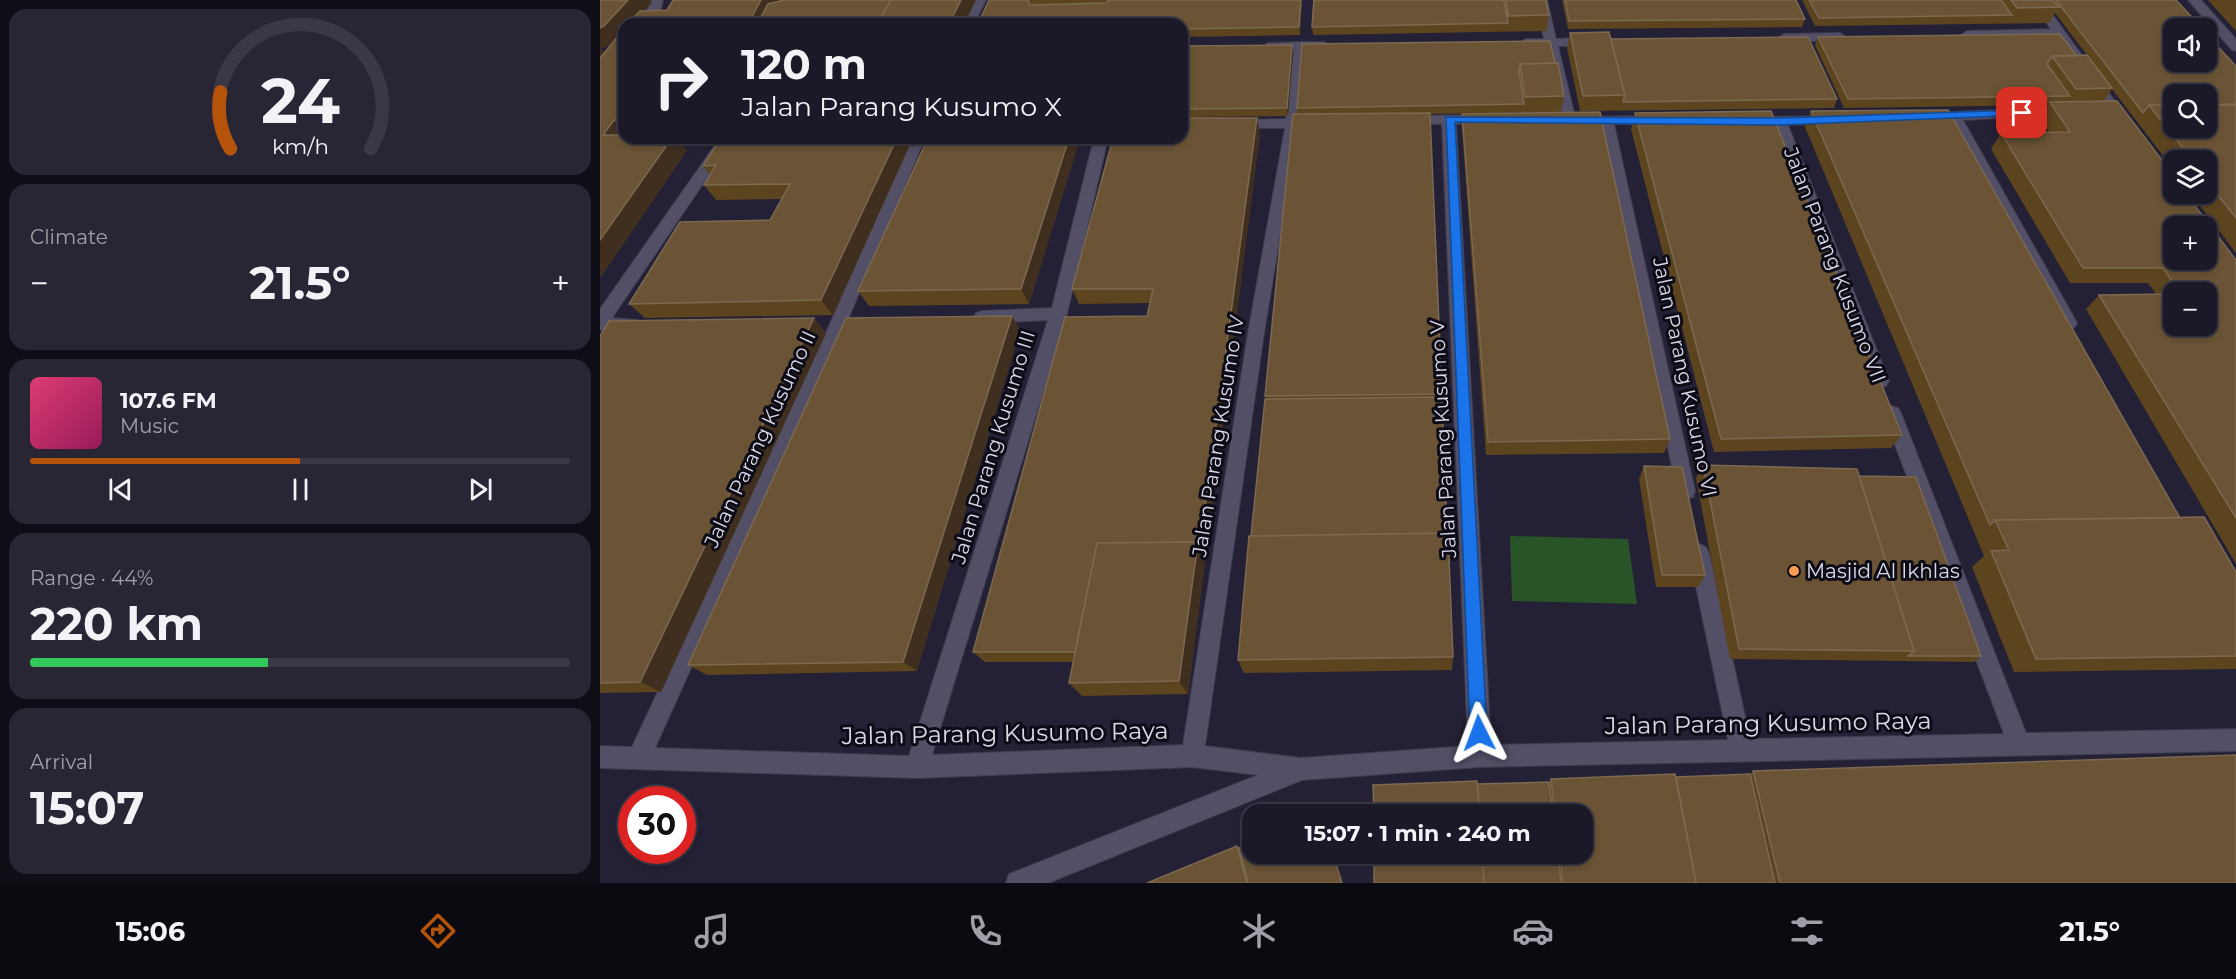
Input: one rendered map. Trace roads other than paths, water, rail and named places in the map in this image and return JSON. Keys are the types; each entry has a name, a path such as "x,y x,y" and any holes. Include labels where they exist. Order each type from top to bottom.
{"street":[{"path":"646,18 655,8 657,0"},
{"path":"971,18 980,0"},
{"path":"1542,0 1563,120 1675,120"},
{"path":"2036,0 2061,33 2107,109 2133,136"},
{"path":"2194,0 2236,47"},
{"path":"1954,35 2061,33"},
{"path":"1776,38 1848,37"},
{"path":"1515,43 1610,41"},
{"name":"Jalan Parang Kusumo IV","path":"1192,756 1256,333 1292,124 1301,46"},
{"path":"1254,47 1337,46"},
{"path":"1919,117 2079,110"},
{"path":"1954,116 2075,334"},
{"name":"Jalan Parang Kusumo V","path":"1449,119 1480,756"},
{"path":"1393,121 1497,119"},
{"name":"Jalan Parang Kusumo VI","path":"1606,119 1689,505"},
{"path":"1733,121 1850,119"},
{"name":"Jalan Parang Kusumo VII","path":"1780,121 2019,744"},
{"path":"1215,124 1326,123"},
{"path":"600,323 723,144"},
{"name":"Jalan Parang Kusumo II","path":"639,757 838,324 915,144"},
{"name":"Jalan Parang Kusumo III","path":"916,767 1059,314 1100,144"},
{"path":"966,318 1059,314"},
{"path":"600,323 648,324"},
{"path":"814,324 861,323"},
{"path":"1697,540 1742,751"},
{"name":"Jalan Parang Kusumo Raya","path":"600,757 916,767 1192,756 1302,769 1480,756 2236,740"},
{"name":"Jalan Parang Kusumo Raya","path":"1018,883 1302,769"}],"place":[{"name":"Masjid Al Ikhlas","path":"1794,571"}]}
